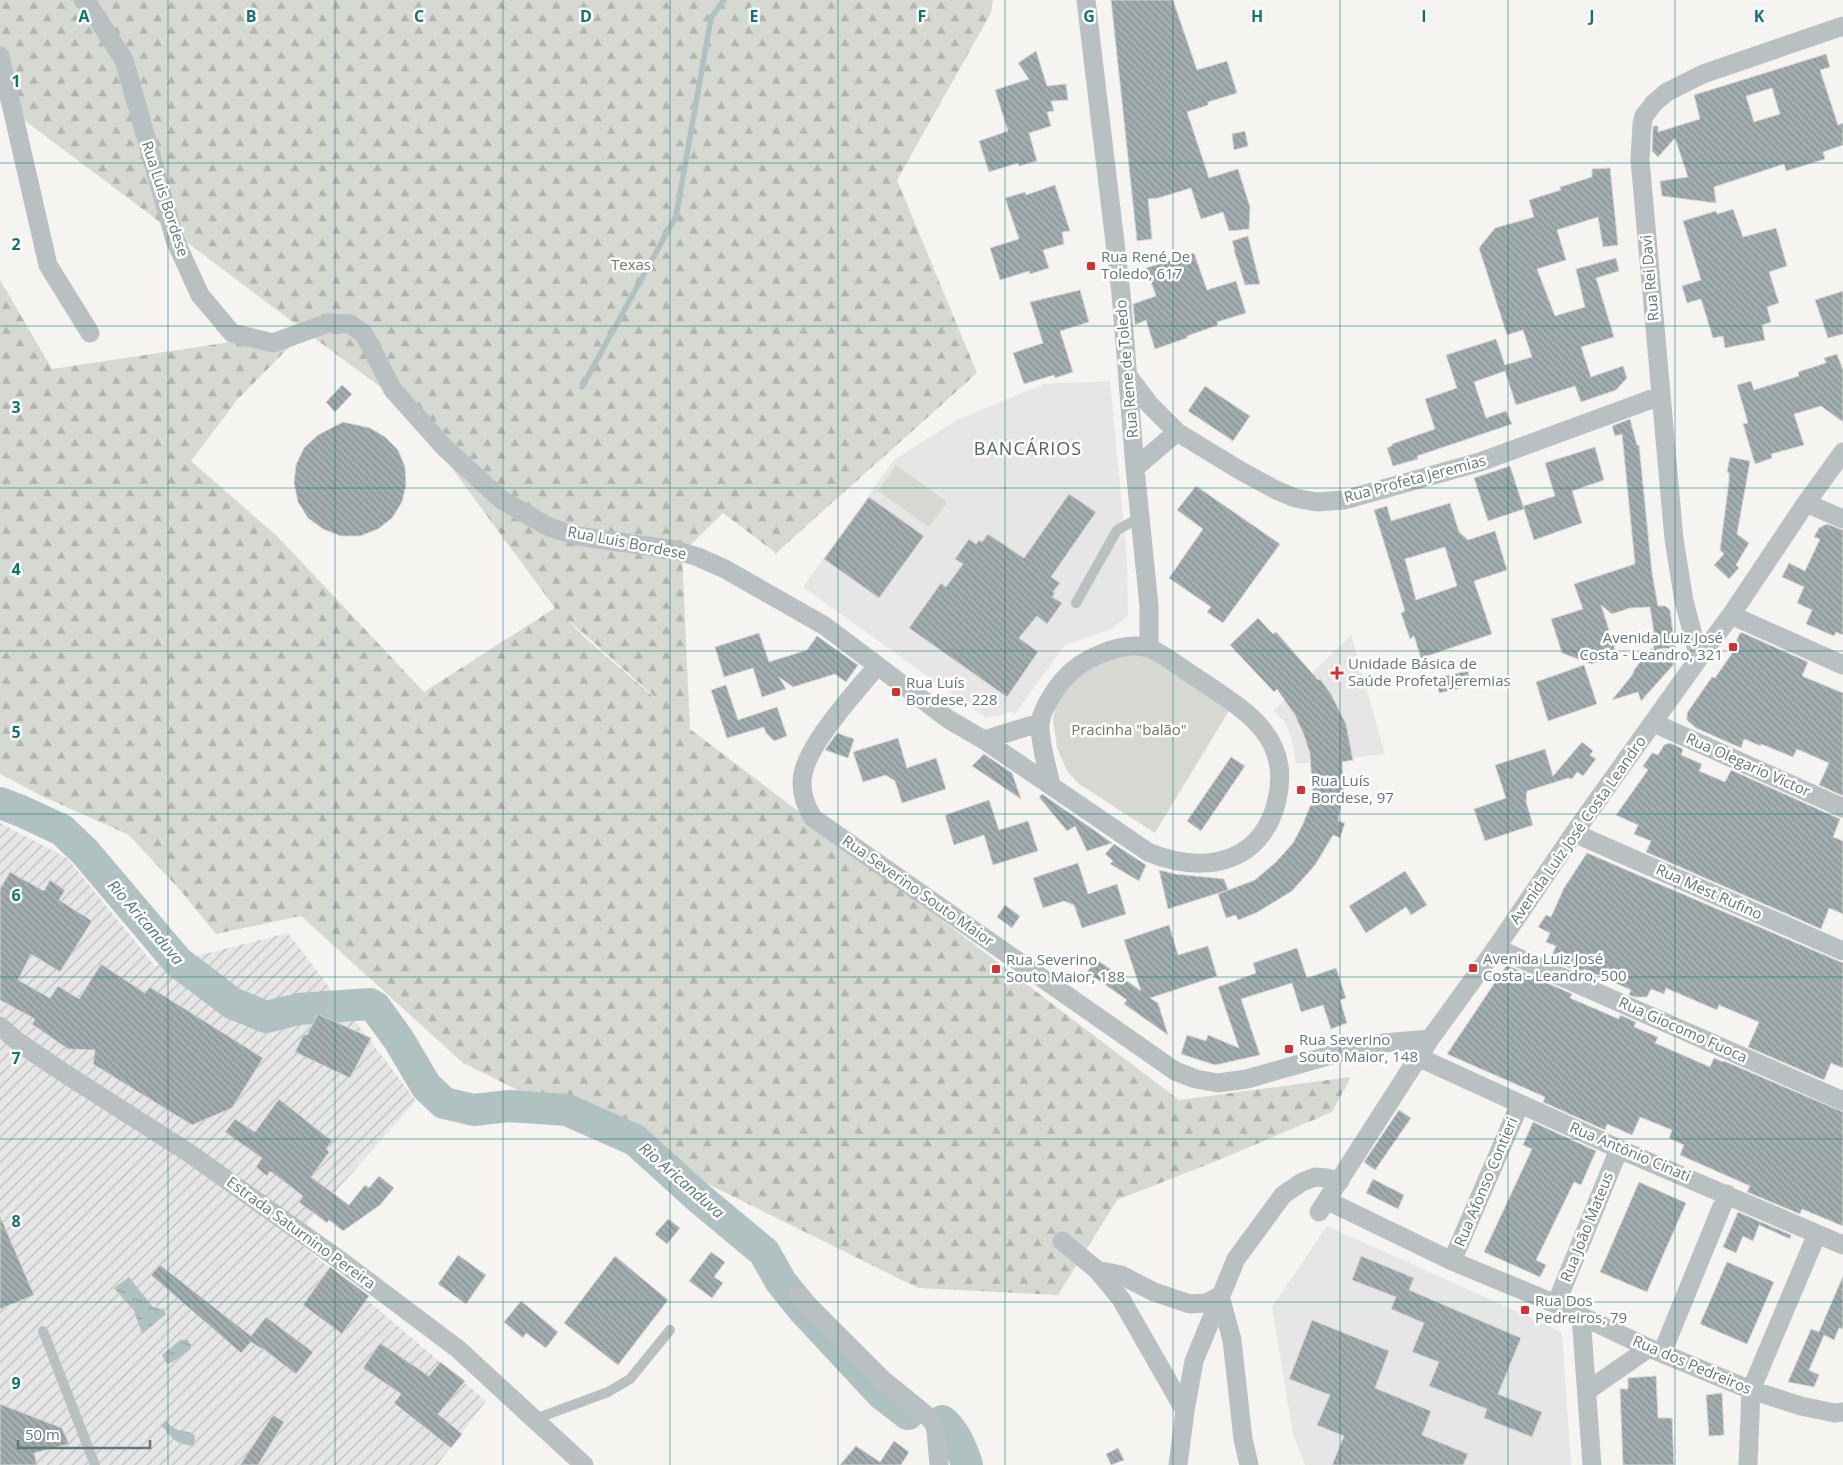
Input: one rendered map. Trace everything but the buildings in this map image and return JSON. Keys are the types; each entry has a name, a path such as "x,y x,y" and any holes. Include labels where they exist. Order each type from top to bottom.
{"street":[{"name":"Rua Luis Bordese","path":"83,0 88,4 124,60 175,240 200,295 232,332 273,342 328,323 350,324 364,334 393,390 444,447 502,500 549,527 577,536 675,550 698,557 724,569 824,626 948,719 984,740 1148,852 1165,859 1186,863 1223,861 1237,856 1263,834 1274,813 1281,774 1271,741 1256,721 1178,665 1149,648 1122,647 1095,655 1073,669 1058,686 1047,703 1039,724"},
{"name":"Rua Rene de Toledo","path":"1086,0 1121,293 1135,468 1149,606 1149,648"},
{"name":"Rua Rei Davi","path":"1699,658 1684,600 1674,539 1640,160 1642,124 1644,116 1654,103 1667,92 1703,74 1843,26"},
{"path":"0,56 48,265 90,333"},
{"name":"Rua Profeta Jeremias","path":"1128,376 1150,405 1177,432 1240,471 1276,490 1295,498 1317,502 1344,500 1480,462 1660,396"},
{"path":"1135,468 1177,432"},
{"name":"Avenida Luiz José Costa Leandro","path":"1324,1206 1430,1039 1496,948 1574,833 1731,615 1806,503 1843,452"},
{"path":"1806,503 1843,519"},
{"path":"1731,615 1843,665"},
{"name":"Rua Severino Souto Maior","path":"877,666 820,738 807,761 803,775 803,787 807,808 813,818 1175,1071 1196,1079 1218,1083 1247,1079 1359,1047 1430,1039"},
{"name":"Rua Olegario Victor","path":"1654,723 1843,808"},
{"path":"984,740 1039,724 1051,785"},
{"name":"Rua Mest Rufino","path":"1574,833 1843,952"},
{"name":"Rua Giocomo Fuoca","path":"1496,948 1843,1101"},
{"name":"Estrada Saturnino Pereira","path":"0,1026 18,1042 64,1073 189,1152 341,1261 458,1349 584,1465"},
{"name":"Rua Antônio Cinati","path":"1418,1057 1619,1149 1843,1245"},
{"name":"Rua Afonso Contieri","path":"1452,1261 1520,1104"},
{"name":"Rua João Mateus","path":"1556,1304 1619,1149"},
{"path":"1178,1465 1184,1411 1194,1361 1236,1259 1283,1195 1302,1182 1315,1177 1340,1181"},
{"path":"1587,1391 1656,1350 1727,1194"},
{"name":"Rua dos Pedreiros","path":"1324,1206 1556,1304 1656,1350 1751,1390 1800,1406 1840,1416"},
{"path":"1748,1465 1751,1390 1817,1234"},
{"path":"1062,1241 1097,1270 1121,1299 1184,1411"},
{"path":"1097,1270 1122,1275 1154,1292 1190,1304 1206,1303 1220,1296"},
{"path":"798,1295 883,1380 925,1414 934,1424 939,1465"},
{"path":"1220,1296 1232,1340 1249,1465"},
{"path":"1581,1316 1592,1465"}],"lane":[{"path":"1076,603 1117,530 1141,517"},
{"path":"535,1419 608,1392 630,1379 670,1330"},
{"path":"43,1332 95,1465"}],"shaded area":[{"path":"1110,381 1127,558 1128,616 1112,629 1065,645 1015,714 1012,712 986,718 803,587 894,460 957,420 1044,384"},
{"name":"Unidade Básica de Saúde Profeta Jeremias","path":"1351,635 1385,754 1296,764 1291,736 1284,721 1273,711"},
{"path":"0,823 67,858 155,966 288,933 416,1101 294,1238 486,1401 437,1465 0,1465"},
{"path":"1327,1226 1556,1329 1562,1334 1571,1465 1305,1465 1293,1434 1272,1307"}],"green space":[{"name":"Texas","path":"0,0 993,0 991,13 897,180 977,373 776,553 723,513 682,553 690,729 1179,1100 1351,1077 1332,1112 1219,1160 1117,1200 1058,1295 918,1288 463,1063 301,916 216,934 180,890 129,835 44,797 0,774 0,280 52,369 305,331 0,102","holes":["305,331 406,406 555,608 424,692 279,538 191,461 237,400","566,618 655,697 655,698 585,638"]},
{"path":"896,465 947,502 929,527 878,491"},
{"name":"Pracinha \"balão\"","path":"1127,654 1149,656 1230,709 1155,833 1079,784 1067,771 1057,748 1053,719 1057,698 1084,666"}],"water":[{"path":"129,1277 153,1307 163,1309 166,1314 142,1334 134,1311 114,1288"},
{"path":"180,1340 188,1340 191,1349 167,1364 162,1355"},
{"path":"166,1421 174,1428 195,1436 194,1446 178,1442 172,1437 161,1425"}],"waterway":[{"path":"582,387 676,216 711,18 724,0"},
{"name":"Rio Aricanduva","path":"0,803 62,830 85,852 178,962 232,1003 266,1017 299,1009 370,1004 375,1007 399,1040 426,1086 444,1103 474,1110 509,1106 567,1110 635,1140 699,1198 764,1252 781,1282 802,1308 882,1394 908,1414"},
{"name":"Rio Aricanduva","path":"942,1421 954,1435 967,1465"}],"place":[{"name":"Rua René De Toledo, 617","path":"1091,266"},
{"name":"Avenida Luiz José Costa - Leandro, 321","path":"1733,647"},
{"name":"Unidade Básica de Saúde Profeta Jeremias","path":"1337,673"},
{"name":"Rua Luís Bordese, 228","path":"896,692"},
{"name":"Rua Luís Bordese, 97","path":"1301,790"},
{"name":"Avenida Luiz José Costa - Leandro, 500","path":"1473,968"},
{"name":"Rua Severino Souto Maior, 188","path":"996,969"},
{"name":"Rua Severino Souto Maior, 148","path":"1289,1049"},
{"name":"Rua Dos Pedreiros, 79","path":"1525,1310"}],"district":[{"name":"BANCÁRIOS","path":"1028,449"}]}
